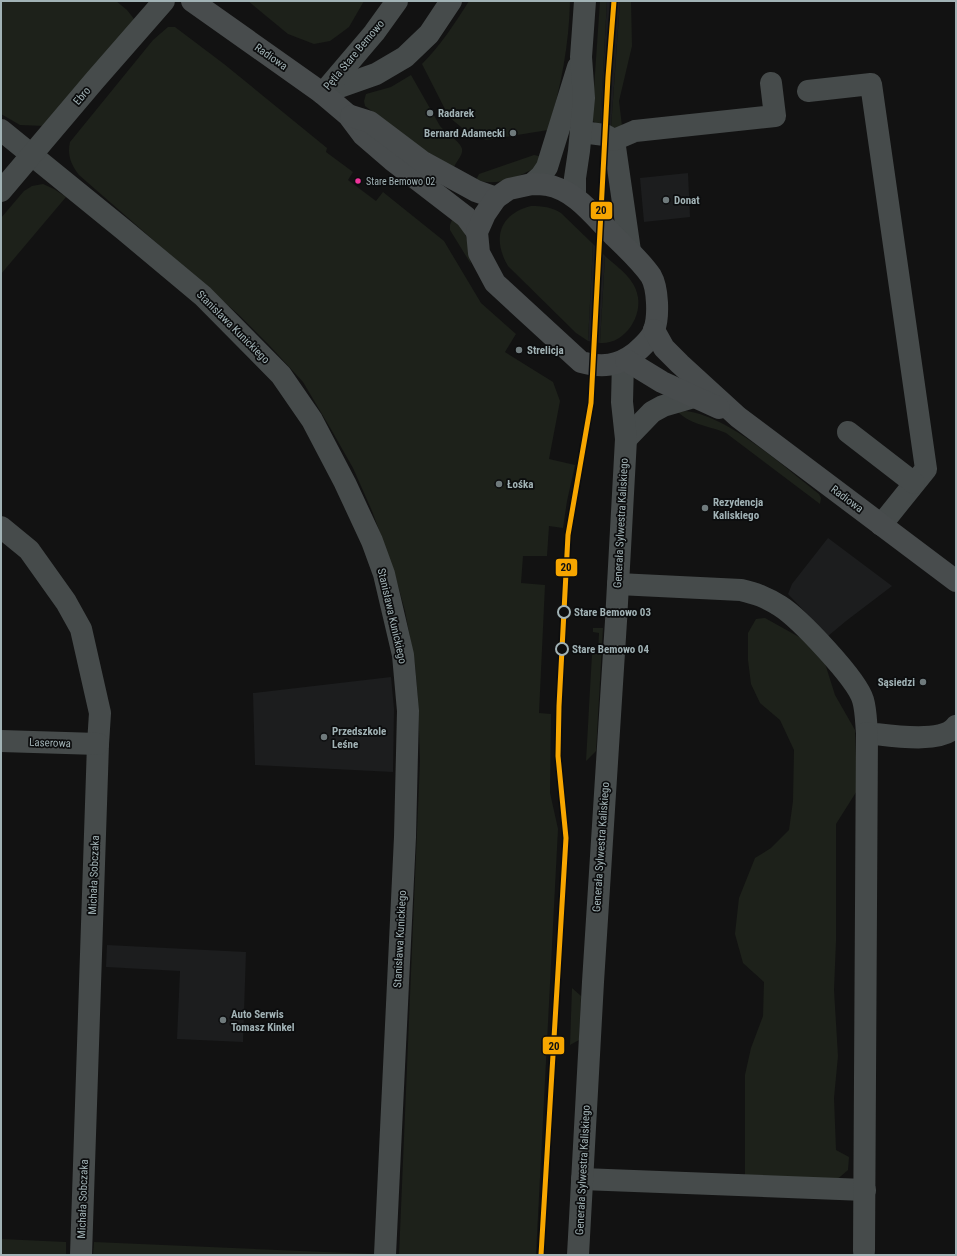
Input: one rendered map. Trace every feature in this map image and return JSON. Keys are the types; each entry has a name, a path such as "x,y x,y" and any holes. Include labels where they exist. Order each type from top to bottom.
{"main road":[{"name":"Radiowa","path":"192,1 322,94 348,115 362,135 466,217 477,232"},
{"name":"Radiowa","path":"348,115 370,122 423,162 476,191 496,198"},
{"path":"532,184 547,185 561,189 576,197 630,251 652,277 656,289 657,301 654,330 642,347 624,360 602,366 593,366 581,362 495,283 479,253 477,232 484,214 496,198 509,189 532,184"},
{"name":"Radiowa","path":"654,330 664,348 738,417 956,580"},
{"name":"Radiowa","path":"624,360 662,382 738,417"}],"street":[{"name":"Ebro","path":"1,191 164,1"},
{"name":"Pętla Stare Bemowo","path":"322,94 374,33 397,1"},
{"name":"Pętla Stare Bemowo","path":"322,94 376,74 405,57 430,34 451,1"},
{"path":"576,197 575,178 584,98 581,57 586,1"},
{"path":"532,184 542,176 547,167 581,57"},
{"path":"614,140 635,131 775,116 771,83"},
{"path":"808,91 871,84 926,469 882,525"},
{"name":"Stanisława Kunickiego","path":"1,130 203,296 281,375 316,427 345,483 369,535 384,574 403,655 408,711 405,837 385,1255"},
{"path":"581,132 605,135 614,140"},
{"path":"614,140 630,251"},
{"name":"Generała Sylwestra Kaliskiego","path":"578,1255 626,439 622,402 624,360"},
{"name":"Generała Sylwestra Kaliskiego","path":"602,366 622,402"},
{"path":"626,439 652,412 663,406 694,397"},
{"path":"848,432 914,483"},
{"name":"Michała Sobczaka","path":"1,526 29,550 66,602 81,629 100,713 81,1255"},
{"path":"618,584 741,590 761,594 782,607 801,624 836,660 863,698 867,733 864,1251"},
{"path":"867,733 919,737 942,735 953,730 956,726"},
{"name":"Laserowa","path":"1,741 98,744"},
{"path":"582,1179 865,1190"}],"shaded area":[{"path":"1,1 116,1 127,10 134,19 129,33 45,126 20,125 1,114"},
{"path":"248,1 364,1 349,27 330,41 314,44 288,34"},
{"path":"469,1 570,1 564,66 548,130 486,140 467,132 449,117 422,64 442,42"},
{"path":"600,1 607,1 600,127 593,121 592,117"},
{"path":"607,1 620,1 611,128 600,127"},
{"path":"620,1 631,1 632,46 619,101 622,126 615,129 611,128"},
{"path":"168,27 175,27 224,64 327,148 326,152 353,172 348,180 376,201 383,192 444,241 481,303 516,334 505,352 553,382 560,401 549,459 575,465 563,528 549,526 547,556 523,556 521,583 545,585 539,713 551,714 550,793 558,829 536,1255 399,1255 420,761 418,700 415,664 405,611 394,571 372,511 353,468 303,382 239,315 79,175 70,160 70,142 153,40"},
{"path":"411,75 440,126 461,146 461,154 454,167 422,149 365,106 364,101 366,94 391,87"},
{"path":"534,155 543,157 533,169 519,176 495,182 476,180 479,174"},
{"path":"688,173 690,217 644,222 640,178"},
{"path":"43,184 66,197 1,274 1,218 24,191 32,186"},
{"path":"531,206 547,207 561,213 593,244 588,341 576,333 508,266 503,256 500,246 500,237 505,221 520,210"},
{"path":"453,217 461,226 465,234 471,264 450,230"},
{"path":"593,244 605,256 600,343 588,341"},
{"path":"605,256 624,272 635,287 637,293 638,311 635,319 624,334 609,342 600,343"},
{"path":"686,411 703,415 720,422 756,445 819,494 821,498 820,504 726,433 695,423 678,412"},
{"path":"828,538 892,586 828,636 788,594 792,584"},
{"path":"765,618 808,642 823,657 835,695 855,730 856,757 860,786 836,824 836,941 834,990 838,1056 834,1098 836,1150 849,1157 848,1170 834,1182 745,1175 745,1075 751,1048 763,1016 764,982 743,963 735,934 739,898 755,858 771,848 789,830 793,801 794,750 780,720 760,703 751,684 748,660 748,633 756,619"},
{"path":"593,628 603,628 596,751 586,761 592,654 598,654 599,633 593,632"},
{"name":"Przedszkole Leśne","path":"391,677 394,709 393,772 255,765 253,693"},
{"path":"107,945 246,952 243,1042 177,1039 180,971 106,967"},
{"path":"572,988 581,996 579,1040 570,1045"},
{"path":"1,1239 66,1242 66,1255 1,1255"},
{"path":"94,1242 372,1254 372,1255 93,1255"}],"transit line":[{"name":"20","path":"541,1255 566,838 558,756 559,706 568,535 591,403 608,77 614,1"}],"place":[{"name":"Radarek","path":"430,113"},
{"name":"Bernard Adamecki","path":"513,133"},
{"name":"Stare Bemowo 02","path":"358,181"},
{"name":"Donat","path":"666,200"},
{"name":"Strelicja","path":"519,350"},
{"name":"Łośka","path":"499,484"},
{"name":"Rezydencja Kaliskiego","path":"705,508"},
{"name":"Stare Bemowo 03","path":"564,612"},
{"name":"Stare Bemowo 04","path":"562,649"},
{"name":"Sąsiedzi","path":"923,682"},
{"name":"Przedszkole Leśne","path":"324,737"},
{"name":"Auto Serwis Tomasz Kinkel","path":"223,1020"}]}
